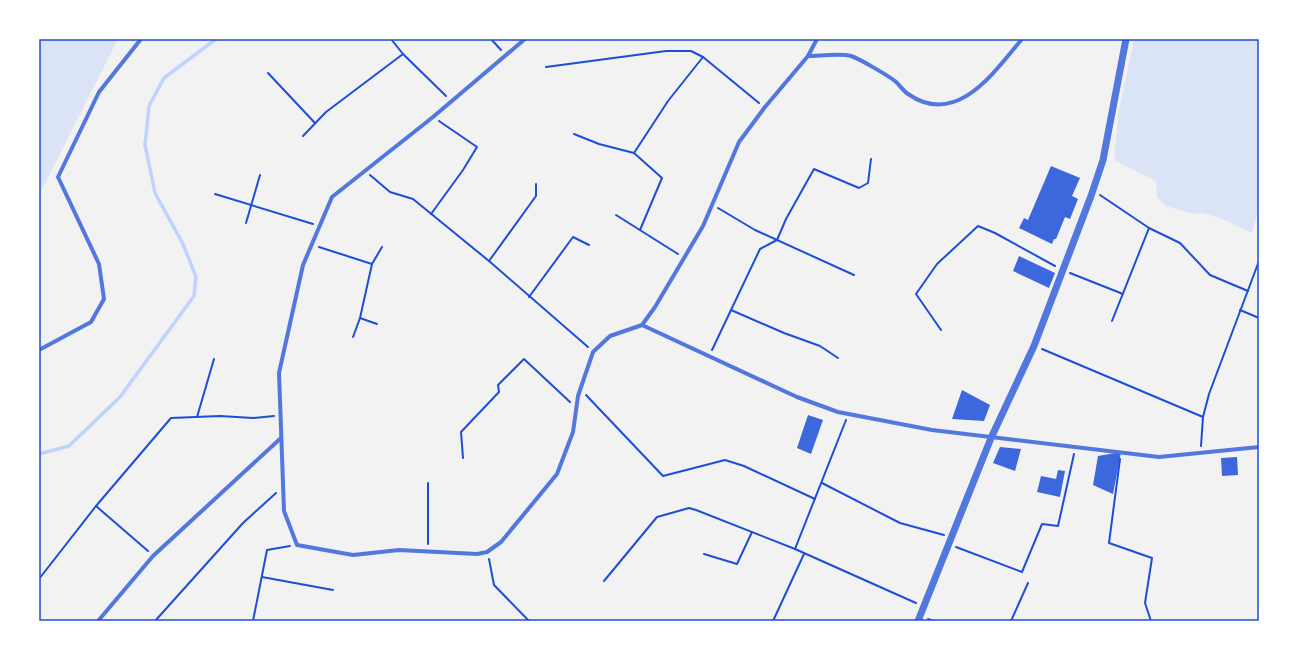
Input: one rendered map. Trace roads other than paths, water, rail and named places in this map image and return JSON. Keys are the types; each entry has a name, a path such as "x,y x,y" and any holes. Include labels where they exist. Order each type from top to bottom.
{"street":[{"path":"39,344 40,350 91,322 104,299 99,264 58,177 99,92 141,39"},
{"path":"525,39 451,100 433,117 332,197 303,265 279,373 284,511 297,545 353,555 399,550 477,554 487,552 501,542 557,474 573,432 578,396 582,390 593,352 610,336 642,325 655,307 703,226 739,142 765,107 808,56 817,39"},
{"path":"808,56 850,55 895,81 908,94 932,105 949,104 968,97 982,86 1022,39"},
{"path":"918,621 991,438 1034,346 1093,190 1102,160 1126,39"},
{"path":"642,325 797,397 849,414 932,430 1076,449 1121,452 1159,457 1259,447"},
{"path":"98,621 153,556 282,438"}],"waterway":[{"path":"39,454 69,446 120,397 194,296 196,277 183,244 155,193 145,145 149,106 164,78 216,39"}]}
